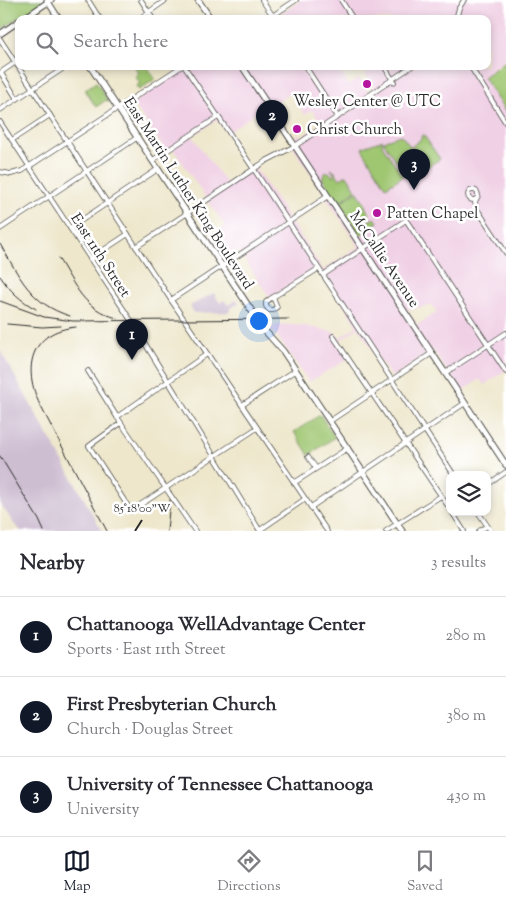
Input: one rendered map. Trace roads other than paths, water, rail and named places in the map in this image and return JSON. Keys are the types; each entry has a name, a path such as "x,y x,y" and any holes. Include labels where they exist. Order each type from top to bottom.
{"main road":[{"path":"198,0 208,15"},
{"path":"29,15 49,1 57,15"},
{"path":"0,34 15,25"},
{"name":"East Martin Luther King Boulevard","path":"93,70 265,331 283,351 402,531"},
{"name":"McCallie Avenue","path":"245,70 506,465"}],"street":[{"path":"88,0 97,15"},
{"path":"141,0 151,15"},
{"path":"145,15 166,0"},
{"path":"262,0 273,15"},
{"path":"277,15 296,0"},
{"path":"340,0 350,15"},
{"path":"457,15 464,0"},
{"path":"0,39 15,61"},
{"path":"15,63 0,73 17,99"},
{"path":"21,70 170,300 327,531"},
{"path":"0,110 60,70"},
{"path":"0,172 6,174 17,173 68,142 177,70"},
{"path":"186,70 451,471"},
{"path":"309,70 338,117"},
{"path":"387,70 394,81"},
{"path":"136,247 253,169 295,146 394,81 407,70"},
{"path":"473,70 506,123"},
{"path":"12,140 50,115"},
{"path":"153,160 218,117"},
{"name":"East 11th Street","path":"0,122 132,322 260,530"},
{"path":"0,229 138,137"},
{"path":"70,228 158,169"},
{"path":"477,209 475,203 478,196 472,190 468,193 469,198 506,253"},
{"path":"170,300 328,196"},
{"path":"469,198 472,200 476,199"},
{"path":"323,275 406,220 506,372"},
{"path":"90,258 128,234"},
{"path":"273,297 318,269"},
{"path":"446,373 506,332"},
{"path":"334,336 446,504"},
{"path":"330,421 432,353"},
{"path":"117,416 207,354"},
{"path":"242,405 296,370"},
{"path":"88,371 195,531"},
{"path":"311,507 465,403"},
{"path":"121,423 89,446 131,510 257,428"},
{"path":"294,483 348,448"},
{"path":"308,457 316,468"},
{"path":"491,482 506,472"},
{"path":"386,531 441,496"},
{"path":"260,530 305,499"},
{"path":"454,516 464,531"},
{"path":"481,516 491,531"},
{"path":"479,531 487,526"}],"railway":[{"path":"0,244 20,278 36,297 56,311 70,316"},
{"path":"58,258 88,302 105,314 117,318"},
{"path":"0,276 16,295 36,309"},
{"path":"0,301 44,317 73,321 289,319"},
{"path":"7,324 42,327 61,326"},
{"path":"76,327 61,330 48,336 40,344 34,354 31,365 32,378 34,391 40,405 107,531"},
{"path":"0,456 44,531"},
{"path":"167,531 170,500"}],"place":[{"name":"Wesley Center @ UTC","path":"367,84"},
{"name":"Christ Church","path":"297,129"},
{"name":"First Presbyterian Church","path":"272,141"},
{"name":"University of Tennessee Chattanooga","path":"414,190"},
{"name":"Patten Chapel","path":"377,213"},
{"name":"Chattanooga WellAdvantage Center","path":"132,360"}]}
